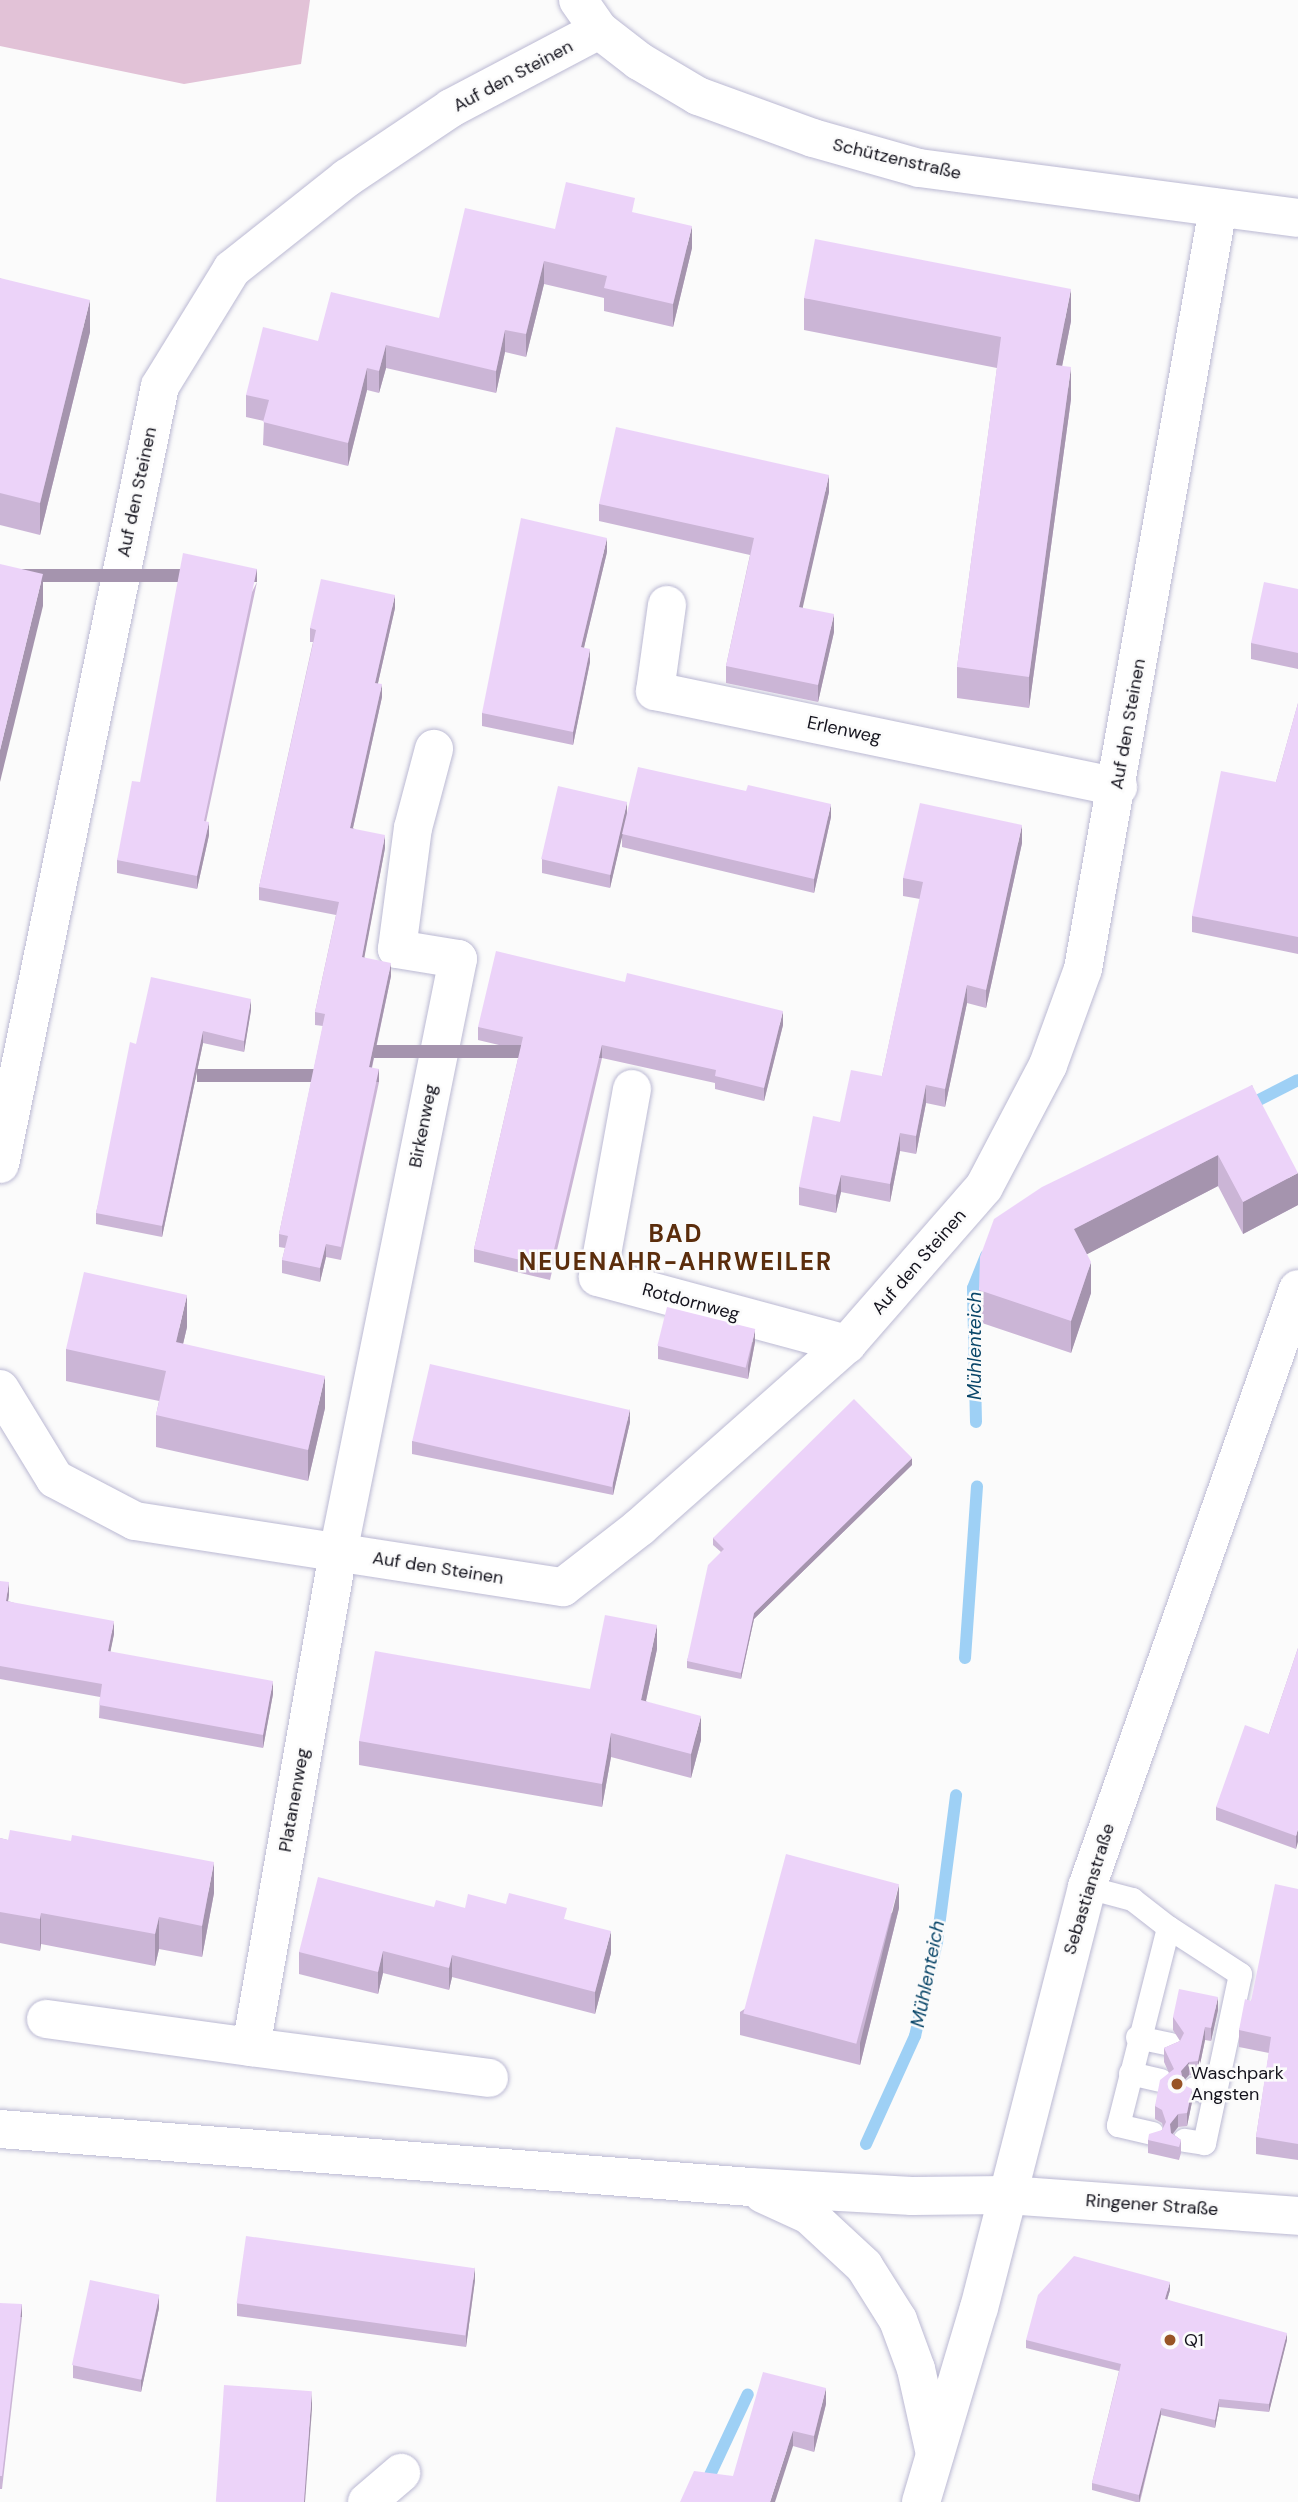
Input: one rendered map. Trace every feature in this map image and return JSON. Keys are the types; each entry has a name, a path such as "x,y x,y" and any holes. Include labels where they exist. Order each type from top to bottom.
{"street":[{"name":"Schützenstraße","path":"589,15 639,61 698,96 813,138 919,168 1298,218"},
{"name":"Auf den Steinen","path":"2,1146 160,386 232,269 347,178 589,15"},
{"name":"Auf den Steinen","path":"0,1389 55,1479 135,1521 563,1587 640,1528 847,1344 984,1187 1048,1065 1083,969 1118,787 1218,208"},
{"name":"Erlenweg","path":"667,605 655,691 1118,787"},
{"name":"Birkenweg","path":"338,1553 458,959 397,949 413,828 434,749"},
{"name":"Rotdornweg","path":"632,1089 598,1277 847,1344"},
{"name":"Sebastianstraße","path":"921,2502 1007,2195 1087,1887 1298,1289"},
{"name":"Platanenweg","path":"251,2047 338,1553"},
{"path":"46,2020 489,2078"},
{"name":"Ringener Straße","path":"0,2129 750,2187 912,2196 1007,2195 1298,2216"},
{"path":"750,2187 809,2216 864,2266 898,2320 916,2369 936,2456"},
{"path":"367,2502 401,2473"}],"lane":[{"path":"1087,1887 1132,1899 1168,1927 1240,1974 1213,2053 1205,2090 1204,2143 1184,2140"},
{"path":"1152,2133 1118,2125 1137,2037 1168,1927"},
{"path":"1137,2037 1170,2044"},
{"path":"1130,2073 1160,2080"}],"shaded area":[{"path":"0,0 310,0 301,64 184,84 0,46"}],"building":[{"path":"566,182 635,198 632,212 692,226 673,304 604,288 607,276 544,261 526,334 505,330 496,371 386,345 379,371 367,368 348,443 263,422 269,400 246,395 263,327 318,341 331,292 439,318 465,208 555,229"},
{"path":"815,239 1071,289 1056,365 1071,367 1029,677 957,667 1001,337 804,298"},
{"path":"0,278 90,300 40,503 0,493"},
{"path":"616,427 829,475 799,607 834,614 818,685 726,666 754,538 599,504"},
{"path":"521,518 607,538 581,647 590,649 573,732 482,713"},
{"path":"183,553 257,569 204,821 209,822 197,876 117,860 132,781 140,782"},
{"path":"0,564 43,574 0,750"},
{"path":"321,579 395,595 375,683 382,684 350,828 385,835 362,957 391,963 369,1067 379,1069 341,1247 326,1244 320,1268 282,1260 288,1236 279,1234 325,1014 315,1012 339,902 259,887 316,630 310,628"},
{"path":"1264,582 1298,589 1298,653 1251,643"},
{"path":"1298,703 1298,937 1192,916 1221,771 1276,782"},
{"path":"638,767 746,791 748,785 831,804 814,879 622,834"},
{"path":"558,786 627,802 610,875 541,859"},
{"path":"920,803 1022,825 986,990 967,985 945,1089 926,1085 916,1136 900,1133 890,1184 841,1175 836,1195 799,1187 813,1116 840,1122 851,1070 882,1076 923,882 903,878"},
{"path":"496,951 625,982 627,973 783,1011 764,1088 715,1076 716,1070 602,1045 550,1267 474,1249 523,1037 478,1027"},
{"path":"151,977 251,999 244,1041 203,1031 162,1226 96,1213 130,1042 136,1044"},
{"path":"1252,1085 1298,1173 1243,1202 1218,1155 1074,1229 1091,1262 1071,1321 979,1290 980,1257 994,1219 1042,1187"},
{"path":"84,1272 187,1295 176,1342 325,1376 308,1450 156,1415 166,1371 66,1349"},
{"path":"667,1307 755,1329 746,1368 657,1346"},
{"path":"430,1364 630,1410 612,1487 412,1441"},
{"path":"854,1399 912,1458 754,1613 741,1673 687,1661 708,1565 724,1549 713,1538"},
{"path":"0,1581 9,1582 6,1601 114,1621 108,1651 273,1681 263,1735 99,1705 102,1684 0,1666"},
{"path":"605,1615 657,1625 641,1700 701,1716 691,1754 611,1733 602,1784 359,1741 375,1651 590,1689"},
{"path":"1298,1648 1296,1836 1216,1807 1245,1725 1269,1734"},
{"path":"10,1830 71,1841 72,1835 214,1862 202,1926 159,1917 155,1934 41,1913 40,1919 0,1912 0,1838 8,1840"},
{"path":"786,1854 899,1884 856,2044 743,2013"},
{"path":"318,1877 434,1907 436,1900 465,1908 468,1894 506,1904 509,1893 567,1908 564,1919 611,1931 595,1992 452,1955 449,1968 383,1951 378,1972 299,1952"},
{"path":"1275,1884 1298,1889 1298,2144 1256,2137 1271,2037 1239,2030 1245,1999 1251,2001"},
{"name":"Waschpark Angsten","path":"1179,1989 1218,1997 1211,2028 1205,2027 1198,2061 1189,2062 1181,2071 1184,2085 1192,2089 1187,2113 1178,2114 1170,2124 1171,2133 1181,2140 1179,2147 1148,2140 1149,2134 1162,2130 1166,2122 1162,2110 1155,2106 1160,2080 1174,2069 1164,2048 1180,2041 1184,2033 1173,2017"},
{"path":"246,2236 475,2268 465,2335 237,2303"},
{"path":"1074,2256 1170,2282 1165,2299 1287,2333 1269,2404 1219,2399 1215,2420 1161,2408 1139,2495 1092,2483 1121,2364 1026,2340 1038,2295"},
{"path":"90,2280 159,2295 141,2380 72,2365"},
{"path":"0,2303 22,2304 2,2476 0,2476"},
{"path":"763,2372 826,2388 814,2436 793,2431 770,2502 680,2502 694,2471 733,2476"},
{"path":"224,2385 312,2391 304,2502 216,2502"}],"waterway":[{"name":"Mühlenteich","path":"1245,1107 1298,1080"},
{"name":"Mühlenteich","path":"976,1422 973,1288 986,1256"},
{"name":"Mühlenteich","path":"965,1658 977,1486"},
{"name":"Mühlenteich","path":"866,2144 915,2036 937,1942 956,1795"},
{"name":"Mühlenteich","path":"710,2475 748,2394"}],"place":[{"name":"Waschpark Angsten","path":"1177,2084"},
{"name":"Q1","path":"1170,2340"}],"district":[{"name":"BAD NEUENAHR-AHRWEILER","path":"676,1248"}]}
